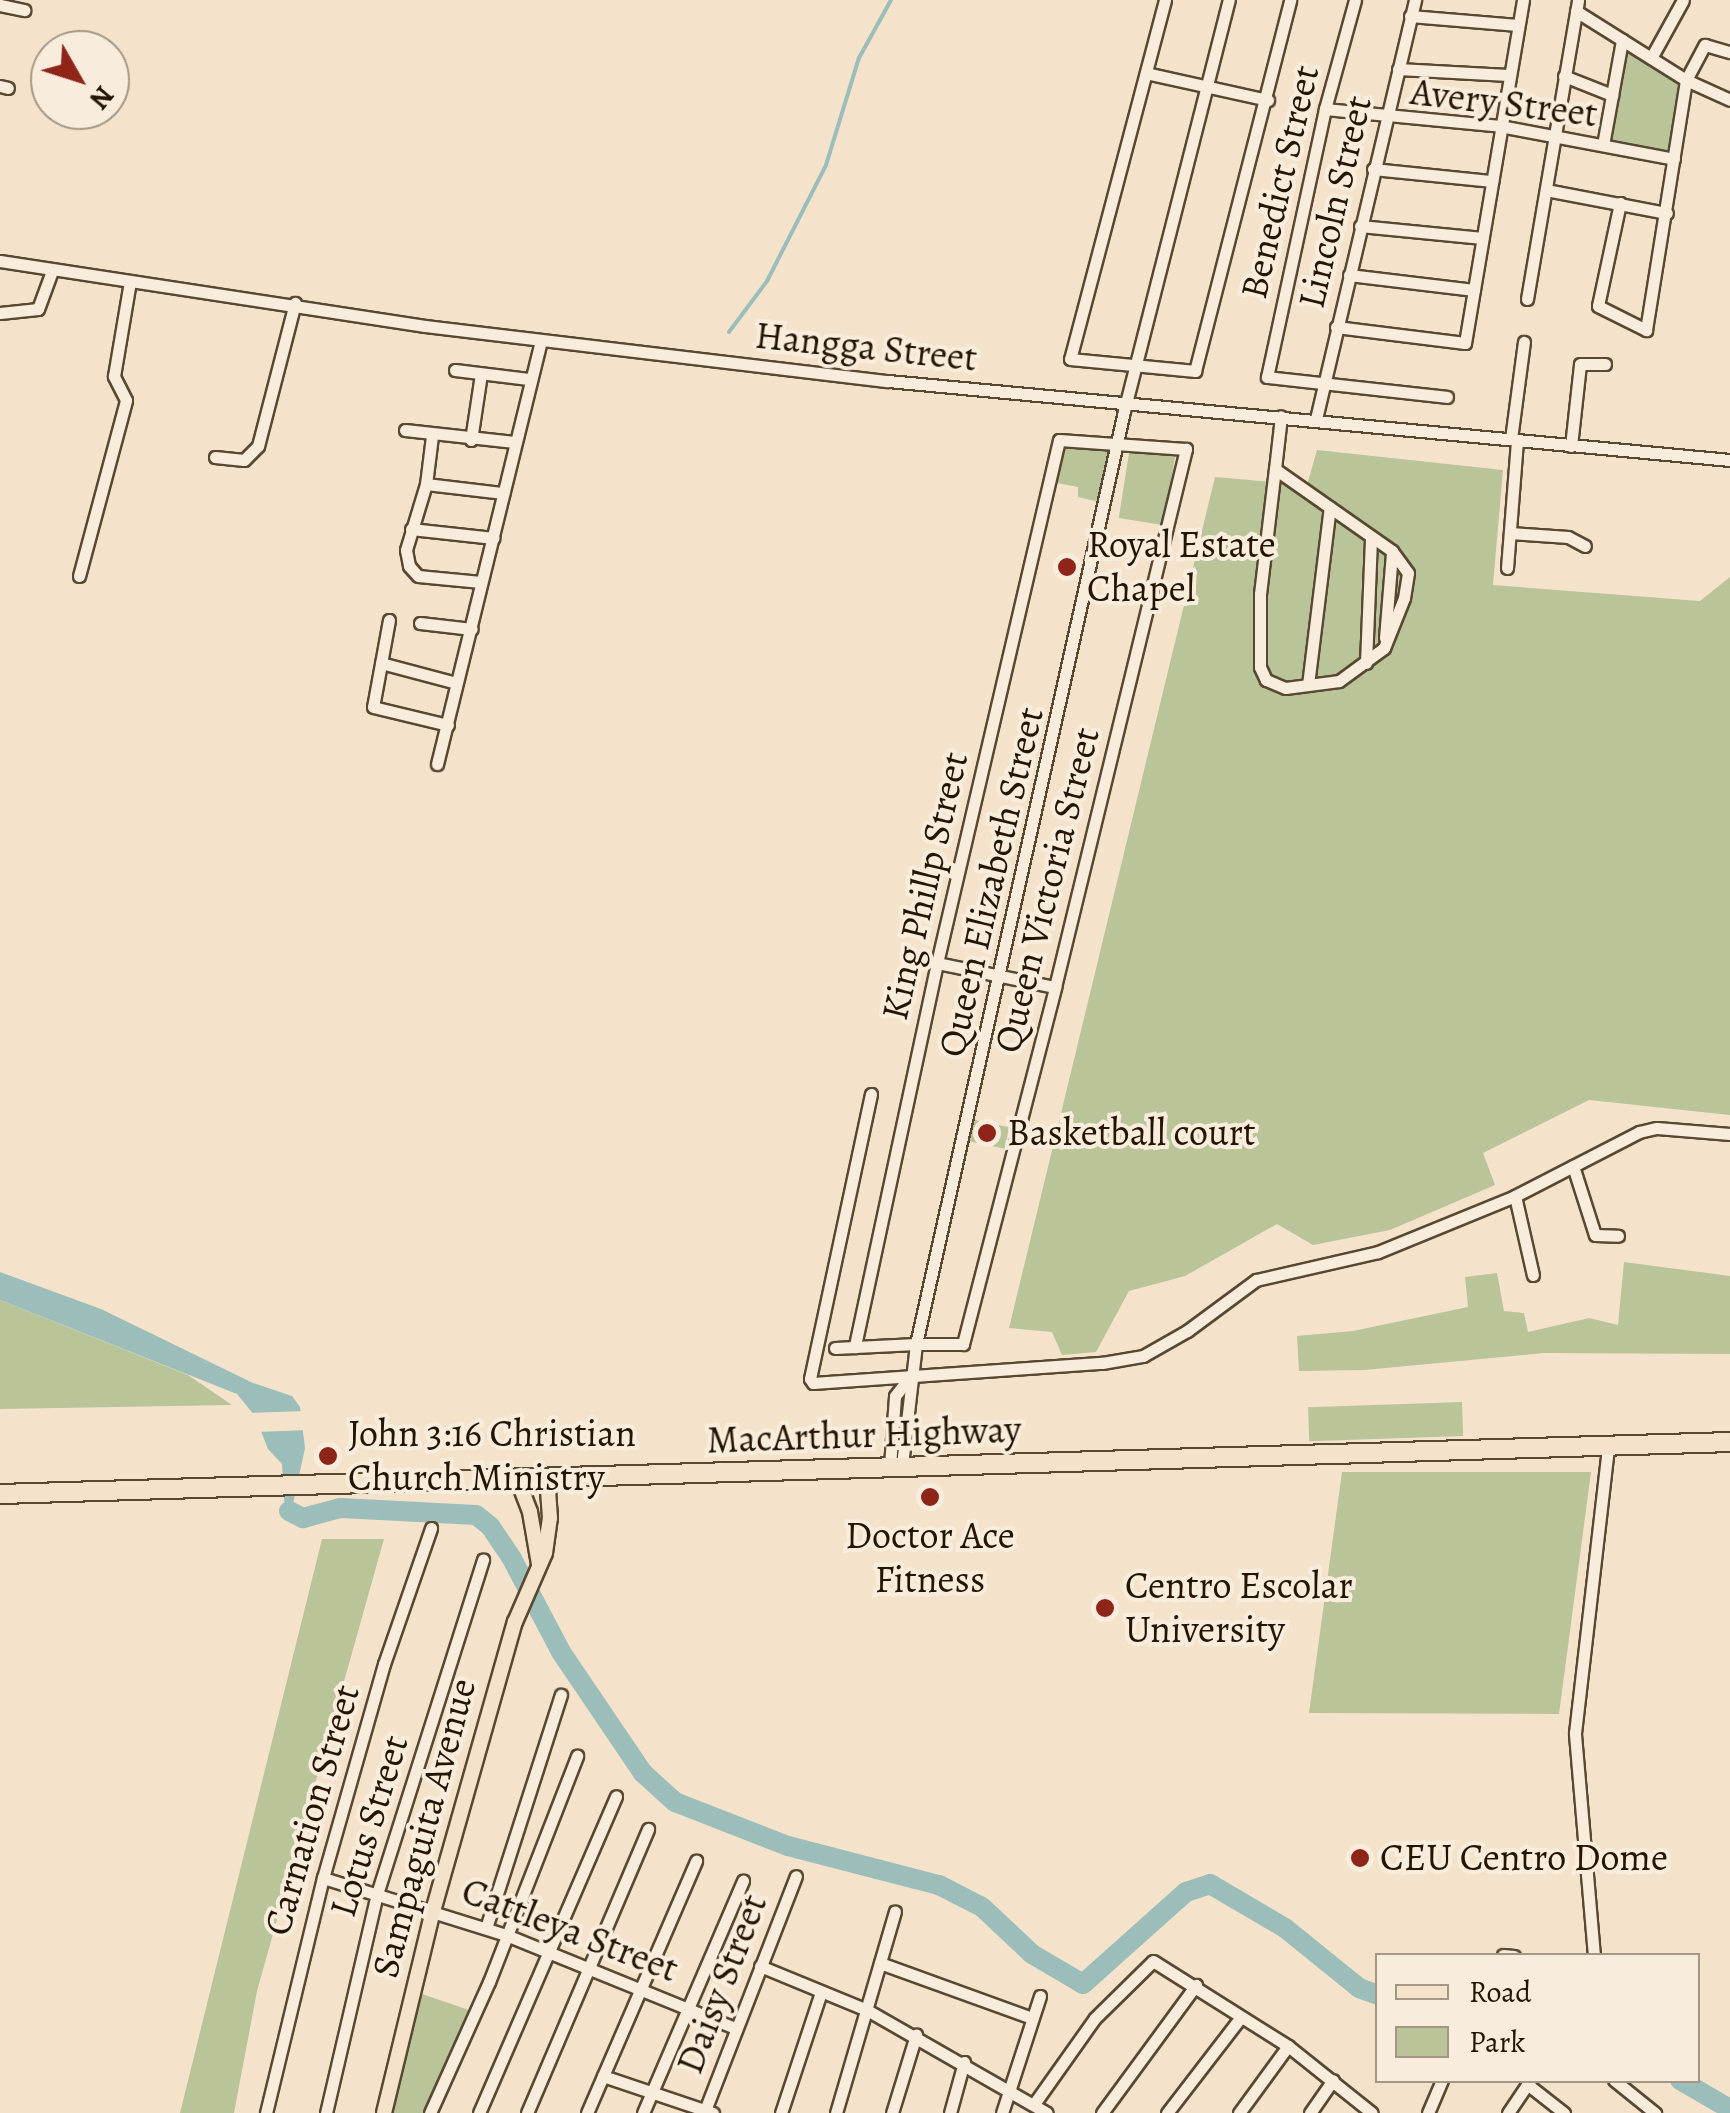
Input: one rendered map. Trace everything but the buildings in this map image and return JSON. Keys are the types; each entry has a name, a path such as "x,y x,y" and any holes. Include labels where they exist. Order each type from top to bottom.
{"highway":[{"name":"MacArthur Highway","path":"0,1494 1730,1442"}],"main road":[{"name":"Sampaguita Avenue","path":"384,2113 433,1910 523,1601 539,1568 549,1525 547,1476"},
{"path":"518,1478 530,1512 539,1568"}],"street":[{"path":"1164,0 1070,359 1195,371 1268,100 1290,0"},
{"name":"Queen Elizabeth Street","path":"896,1465 906,1424 916,1344 1135,363 1229,0"},
{"name":"Benedict Street","path":"1323,384 1266,377 1324,109 1354,0"},
{"name":"Lincoln Street","path":"1316,419 1414,0"},
{"path":"1336,327 1465,343 1508,75 1524,0"},
{"path":"1652,58 1683,0"},
{"path":"0,4 24,10"},
{"path":"1527,299 1578,6 1622,40 1686,80 1730,100"},
{"path":"1410,16 1518,25"},
{"path":"1603,145 1622,40"},
{"path":"1620,204 1598,306 1646,330 1668,213 1686,80 1705,45 1730,52"},
{"path":"1398,68 1508,75"},
{"path":"1146,73 1268,100"},
{"path":"1564,76 1612,95"},
{"name":"Avery Street","path":"1324,109 1500,126 1674,159"},
{"path":"1372,169 1492,181"},
{"path":"1546,190 1668,213"},
{"path":"1360,226 1482,238"},
{"name":"Hangga Street","path":"0,261 541,341 888,381 1730,460"},
{"path":"0,313 38,310 52,271"},
{"path":"1349,275 1474,290"},
{"path":"79,576 126,400 114,376 130,281"},
{"path":"215,457 244,460 258,446 295,303"},
{"path":"436,764 494,538 528,379 541,341"},
{"path":"1506,568 1524,342"},
{"path":"1571,446 1580,364 1605,364"},
{"path":"455,370 528,379"},
{"path":"472,440 481,374"},
{"path":"1323,384 1447,398"},
{"path":"1275,469 1392,551 1384,648 1339,680 1285,688 1266,680 1260,667 1260,594 1281,416"},
{"path":"405,430 432,436 514,442"},
{"path":"432,436 426,484 406,550 413,572 481,582"},
{"name":"King Phillp Street","path":"856,1347 938,963 1059,440 1120,443"},
{"name":"Queen Victoria Street","path":"916,1344 963,1344 1056,988 1186,448 1120,443"},
{"path":"426,484 503,493"},
{"path":"1308,685 1330,507"},
{"path":"411,528 494,538"},
{"path":"1510,533 1568,537 1585,546"},
{"path":"1366,663 1371,539"},
{"path":"389,620 373,707 448,725"},
{"path":"420,623 472,629"},
{"path":"382,663 456,683"},
{"path":"938,963 1056,988"},
{"path":"872,1094 810,1379 813,1383 1102,1363 1143,1356 1165,1345 1256,1280 1378,1252 1515,1196 1639,1132 1657,1128 1730,1134"},
{"path":"1573,1166 1595,1235 1618,1236"},
{"path":"1515,1196 1534,1275"},
{"path":"835,1348 916,1344"},
{"name":"Queen Elizabeth Street","path":"896,1465 890,1424 898,1389 912,1374"},
{"path":"890,1424 906,1424"},
{"path":"1594,1953 1575,1733 1608,1446"},
{"name":"Carnation Street","path":"266,2113 323,1878 384,1664 431,1528"},
{"name":"Lotus Street","path":"326,2113 376,1894 483,1560"},
{"path":"486,1928 560,1694"},
{"path":"430,2113 577,1756"},
{"path":"479,2113 616,1796"},
{"path":"527,2113 648,1830"},
{"path":"587,2113 696,1861"},
{"name":"Daisy Street","path":"707,2112 735,2028 796,1876"},
{"name":"Cattleya Street","path":"323,1878 506,1935 735,2028"},
{"path":"643,2113 743,1881"},
{"path":"836,2113 895,1910"},
{"path":"880,1963 1032,2018"},
{"path":"1034,2104 1094,2018 1148,1964 1162,1964 1288,2046 1372,2113"},
{"path":"760,1966 867,2010 916,2035 1048,2113"},
{"path":"1102,2113 1196,1985"},
{"path":"781,2113 821,1992"},
{"path":"1002,2113 1040,1996"},
{"path":"1166,2113 1242,2017"},
{"path":"892,2113 916,2035"},
{"path":"1239,2113 1288,2046"},
{"path":"950,2113 964,2062"},
{"path":"603,2076 653,2090 707,2112"},
{"path":"1310,2113 1333,2080"},
{"path":"1428,2113 1441,2083"},
{"path":"1508,2113 1528,2083"},
{"path":"1530,2083 1564,2113"},
{"path":"1618,2083 1655,2113"},
{"path":"1323,2113 1326,2093"}],"green space":[{"path":"1625,46 1680,82 1671,154 1608,141"},
{"path":"1066,444 1110,447 1099,502 1078,497 1078,487 1057,483"},
{"path":"1130,447 1175,454 1164,525 1119,518"},
{"path":"1317,450 1503,470 1493,585 1700,601 1730,577 1730,1115 1589,1100 1483,1153 1495,1185 1390,1230 1313,1245 1277,1224 1185,1276 1129,1291 1096,1352 1062,1355 1052,1332 1009,1328 1215,477 1307,485"},
{"name":"Basketball court","path":"970,1119 1009,1127 1005,1149 965,1141"},
{"path":"1624,1262 1730,1276 1730,1354 1544,1353 1365,1370 1299,1371 1297,1336 1353,1331 1468,1307 1465,1277 1497,1273 1504,1311 1524,1313 1528,1332 1589,1318 1618,1325"},
{"path":"0,1300 188,1375 232,1405 0,1409"},
{"path":"1462,1402 1463,1436 1309,1441 1308,1407"},
{"path":"1342,1472 1591,1472 1559,1714 1309,1713"},
{"path":"322,1539 384,1539 257,1991 234,2113 180,2113"},
{"path":"419,1993 469,2010 424,2113 393,2113"}],"water":[{"path":"0,1272 101,1309 253,1383 292,1396 300,1407 305,1448 293,1504 299,1512 310,1513 310,1523 285,1513 282,1464 268,1449 255,1416 237,1394 0,1300"}],"pier":[{"path":"306,1411 308,1430 256,1432 247,1413"}],"waterway":[{"path":"729,332 767,281 826,165 859,58 891,0"},
{"path":"289,1511 303,1518 341,1508 476,1515 490,1526 511,1557 561,1652 643,1773 675,1802 788,1846 939,1885 982,1907 1032,1954 1083,1984 1186,1892 1210,1884 1285,1928 1359,1988 1375,1994"},
{"path":"1685,2083 1730,2109"}],"place":[{"name":"Royal Estate Chapel","path":"1067,567"},
{"name":"Basketball court","path":"987,1133"},
{"name":"John 3:16 Christian Church Ministry","path":"328,1456"},
{"name":"Doctor Ace Fitness","path":"930,1497"},
{"name":"Centro Escolar University","path":"1105,1608"},
{"name":"CEU Centro Dome","path":"1360,1858"}]}
